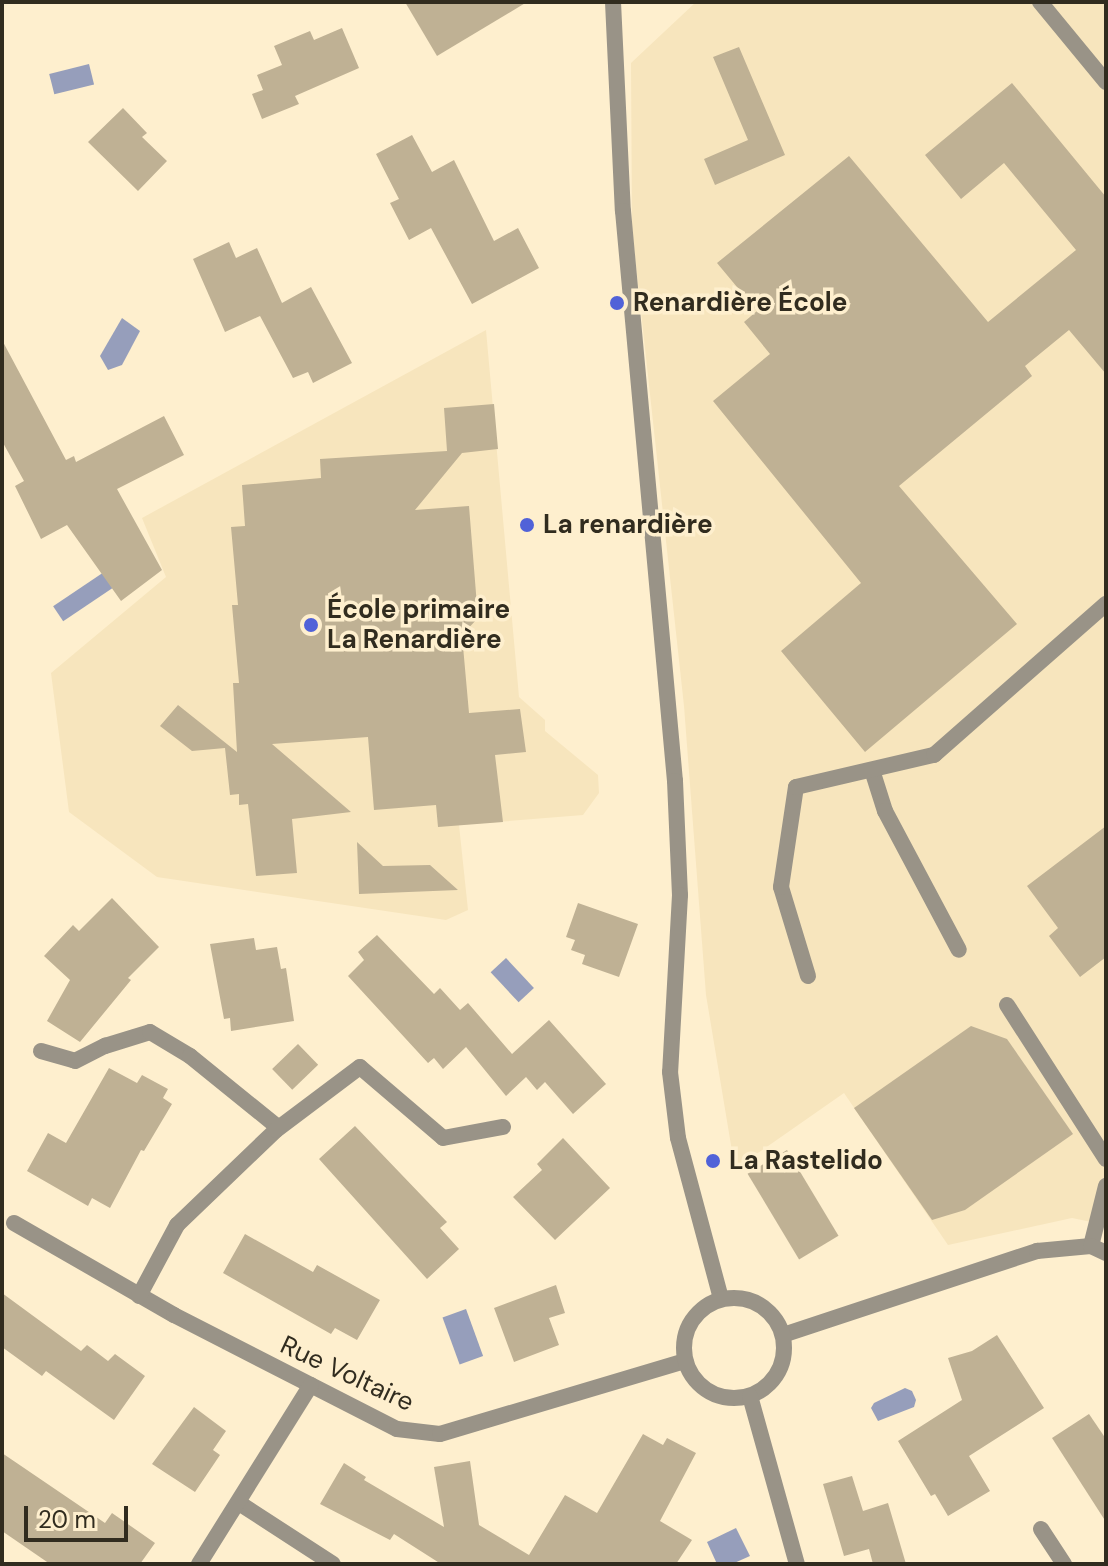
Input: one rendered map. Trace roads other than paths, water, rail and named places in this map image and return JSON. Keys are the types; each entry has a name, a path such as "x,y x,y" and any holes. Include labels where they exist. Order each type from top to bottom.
{"street":[{"path":"613,2 623,211 675,781 680,895 670,1072 678,1138 721,1298"},
{"path":"1040,2 1106,82"},
{"path":"808,976 781,887 796,787 934,755 1106,604"},
{"path":"872,770 885,811 959,950"},
{"path":"1007,1005 1106,1159"},
{"path":"41,1051 75,1061 105,1046 150,1032 190,1056 279,1128"},
{"path":"139,1296 177,1225 279,1128 360,1067 443,1138 503,1127"},
{"path":"783,1335 1037,1251 1098,1250 1106,1186"},
{"name":"Rue Voltaire","path":"14,1223 139,1296 397,1429 440,1434 685,1361"},
{"path":"741,1297 760,1304 775,1317 783,1335 785,1350 775,1378 750,1396 717,1396 692,1376 685,1361 683,1341 690,1322 703,1307 721,1298 741,1297"},
{"path":"199,1564 311,1385"},
{"path":"750,1396 797,1564"},
{"path":"239,1503 333,1564"},
{"path":"1041,1529 1064,1564"}],"water":[{"path":"89,64 94,84 54,94 49,74"},
{"path":"122,318 140,331 122,365 108,370 100,356"},
{"path":"107,570 117,585 63,621 53,606"},
{"path":"506,958 534,988 519,1002 491,972"},
{"path":"466,1309 483,1356 460,1365 443,1318"},
{"path":"905,1388 912,1391 916,1400 914,1407 878,1421 871,1408 874,1403"},
{"path":"736,1528 750,1556 732,1564 717,1564 707,1542"}],"place":[{"name":"Renardière École","path":"617,303"},
{"name":"La renardière","path":"527,525"},
{"name":"École primaire La Renardière","path":"311,625"},
{"name":"La Rastelido","path":"713,1161"}]}
